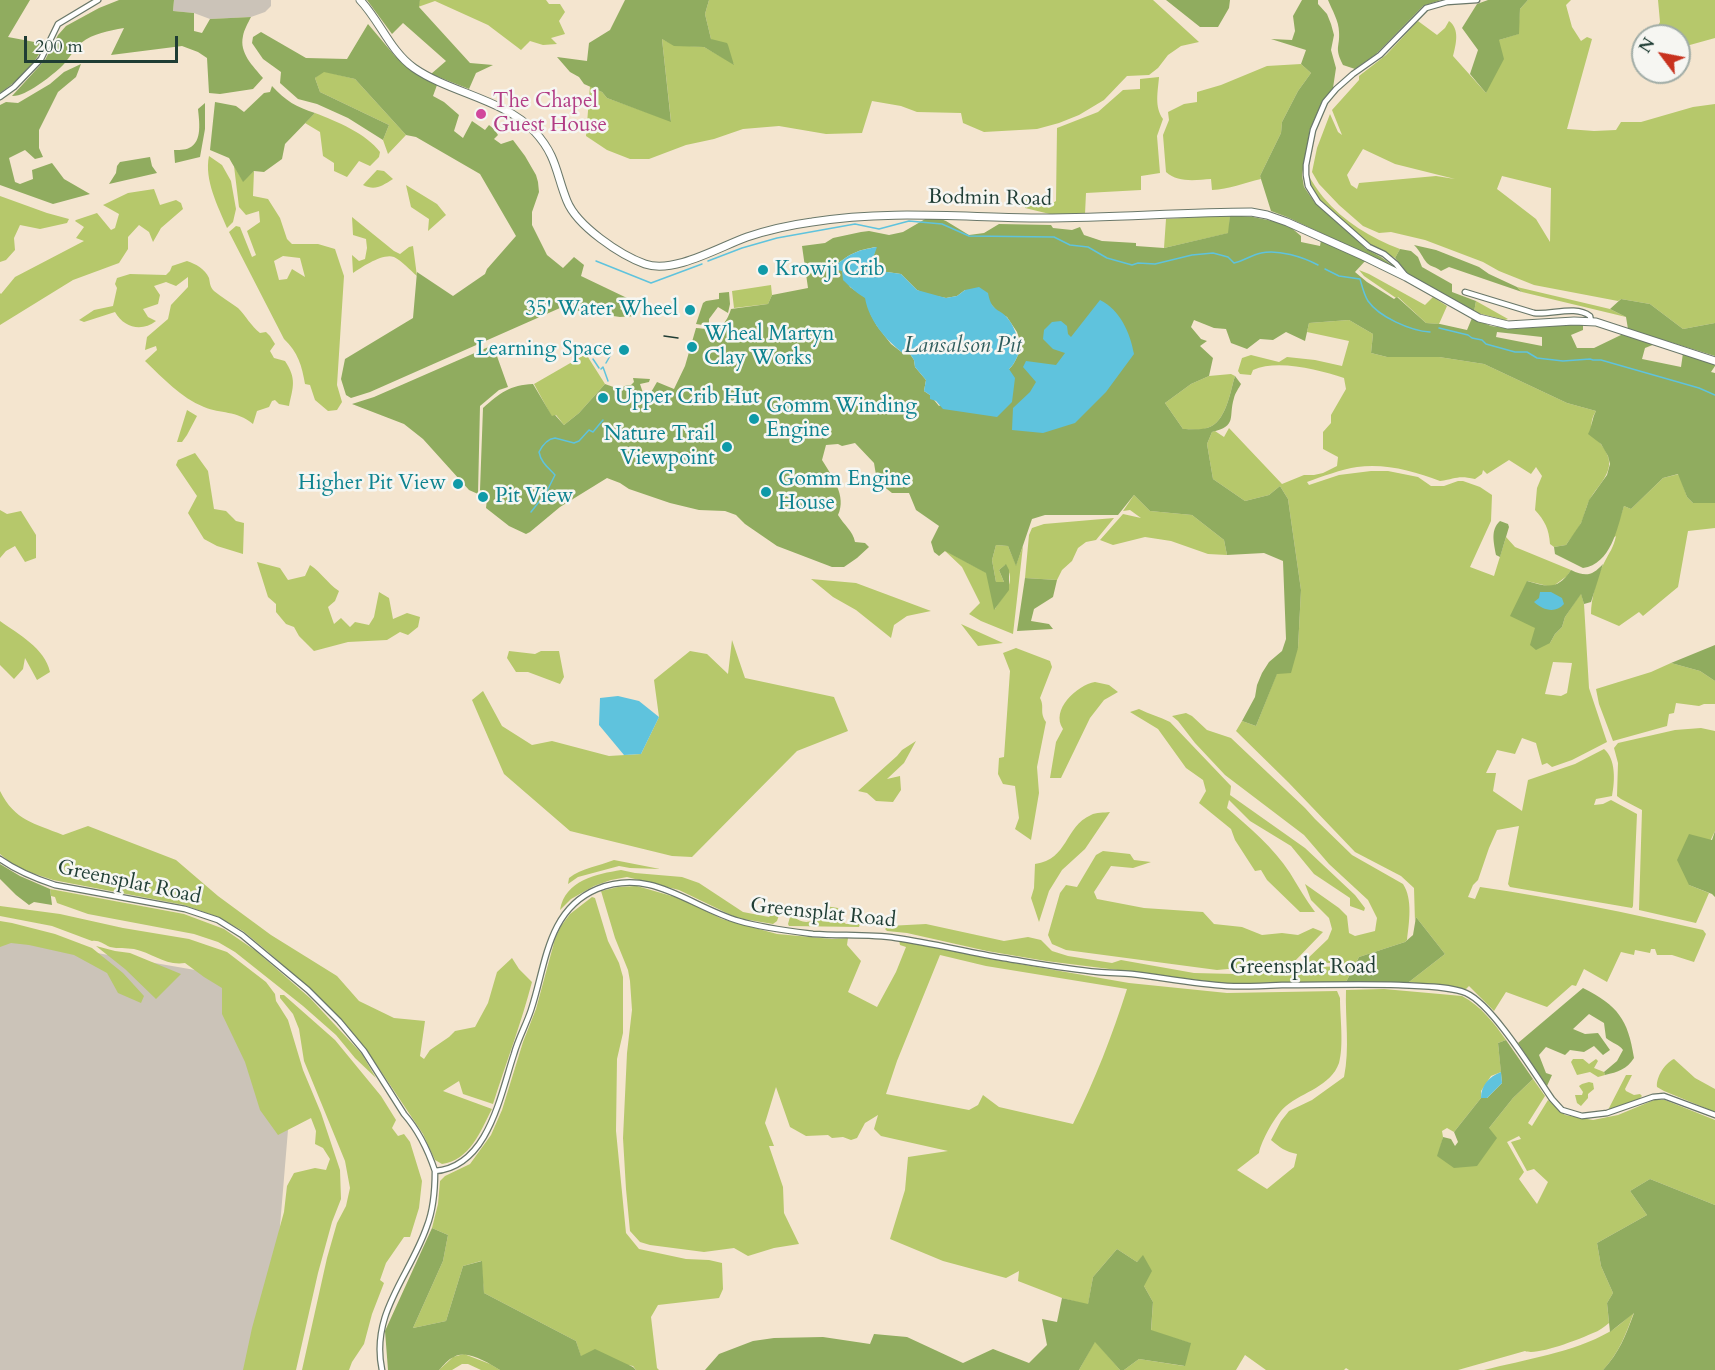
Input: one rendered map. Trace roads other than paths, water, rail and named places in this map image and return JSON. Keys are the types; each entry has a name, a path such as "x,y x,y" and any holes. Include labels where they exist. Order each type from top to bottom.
{"main road":[{"name":"Bodmin Road","path":"360,0 400,55 411,66 507,112 532,129 551,154 560,174 567,202 577,218 607,243 653,266 678,264 745,238 786,227 863,215 923,214 1032,218 1251,212 1287,222 1406,277 1479,318 1508,325 1591,321 1715,361"}],"street":[{"path":"0,97 14,87 41,59 58,24 98,0"},
{"path":"1406,277 1396,264 1384,254 1369,247 1318,202 1308,186 1306,175 1313,130 1325,102 1336,89 1380,55 1426,8 1447,2 1477,0"},
{"path":"1465,292 1534,313 1581,312 1590,316 1591,321"},
{"name":"Greensplat Road","path":"0,859 23,873 55,885 185,909 218,920 242,935 320,1001 356,1040 425,1145 435,1171 447,1170 472,1154 498,1108 514,1052 531,1010 550,938 559,920 574,904 593,891 624,881 653,886 683,896 736,921 768,928 816,934 892,937 1001,958 1095,972 1228,986 1369,985 1454,990 1467,994 1481,1003 1500,1023 1562,1110 1582,1116 1596,1115 1664,1096 1715,1115"},
{"path":"382,1370 379,1349 384,1318 427,1227 434,1198 435,1171"}],"water":[{"name":"Lansalson Pit","path":"877,247 873,258 874,267 880,271 901,274 917,290 946,298 979,287 988,293 994,307 1009,320 1022,347 1009,369 1015,378 1012,402 997,417 943,409 936,401 930,399 930,395 924,391 926,380 915,367 914,360 908,351 904,354 891,343 874,322 865,298 843,280 842,271 838,270 836,265 855,253"},
{"path":"1100,300 1107,304 1123,322 1134,354 1106,392 1075,423 1043,433 1012,430 1013,408 1030,392 1036,382 1023,367 1026,361 1056,365 1065,353 1053,349 1043,339 1044,330 1052,322 1061,321 1067,326 1071,337"},
{"path":"1540,592 1551,592 1562,598 1564,604 1553,610 1541,607 1534,602 1539,598"},
{"path":"618,696 639,701 659,717 641,754 624,755 599,725 600,698"},
{"path":"1501,1072 1502,1083 1487,1098 1481,1098 1482,1089 1487,1082"}],"waterway":[{"path":"708,261 777,238 855,224 879,229 909,221 942,224 969,236 1054,237 1070,245 1088,247 1107,258 1132,265 1155,264 1192,255 1213,253 1228,257 1234,263 1268,252 1290,254 1318,265"},
{"path":"596,261 651,283 702,264"},
{"path":"1325,269 1339,276 1360,279 1368,301 1387,318 1405,326 1430,332"},
{"path":"1439,328 1468,335 1486,344 1515,352 1527,352 1537,358 1563,361 1601,360 1699,388 1715,395"},
{"path":"606,363 610,356"},
{"path":"593,359 599,368"},
{"path":"601,369 603,367 608,381"},
{"path":"531,512 546,493 555,475 540,456 539,452 543,445 555,438 574,443 579,441 589,430 593,432 603,420"}],"railway":[{"path":"664,336 678,338"}],"place":[{"name":"The Chapel Guest House","path":"481,114"},
{"name":"Krowji Crib","path":"763,270"},
{"name":"35' Water Wheel","path":"690,310"},
{"name":"Wheal Martyn Clay Works","path":"692,347"},
{"name":"Learning Space","path":"624,350"},
{"name":"Upper Crib Hut","path":"603,398"},
{"name":"Gomm Winding Engine","path":"754,419"},
{"name":"Nature Trail Viewpoint","path":"727,447"},
{"name":"Higher Pit View","path":"458,484"},
{"name":"Gomm Engine House","path":"766,492"},
{"name":"Pit View","path":"483,497"}]}
